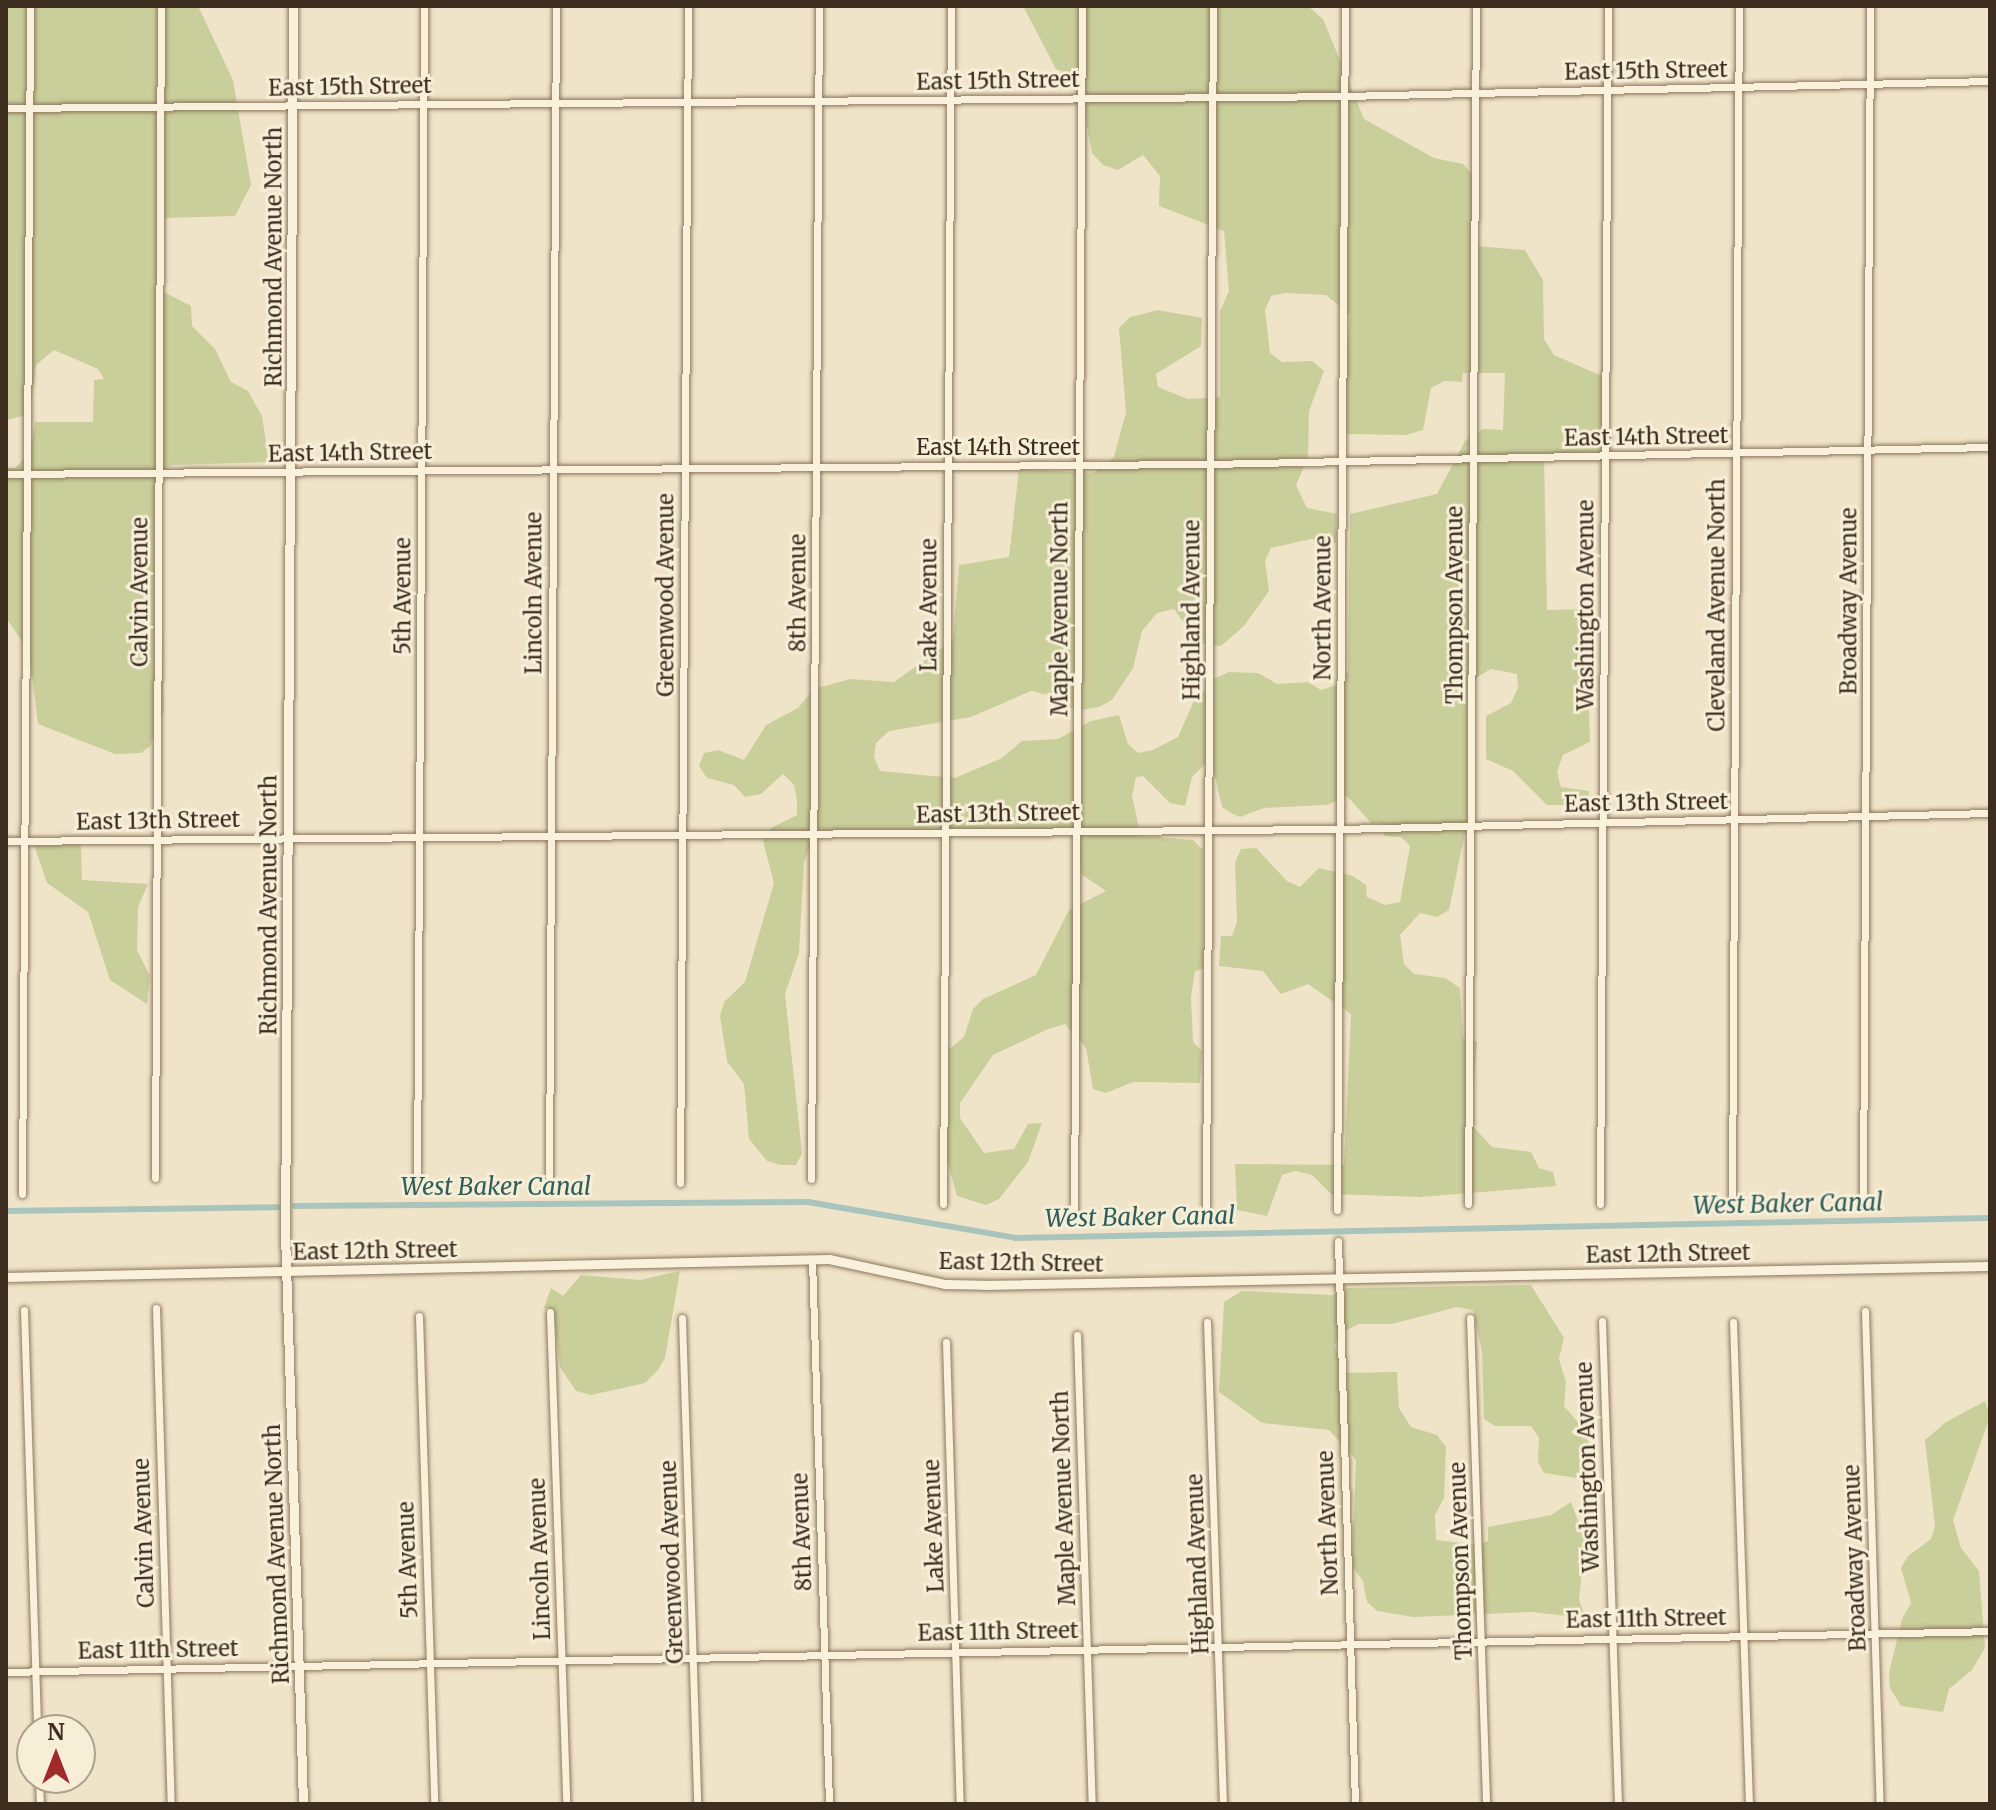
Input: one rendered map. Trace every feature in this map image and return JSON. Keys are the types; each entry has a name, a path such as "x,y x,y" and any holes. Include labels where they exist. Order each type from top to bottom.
{"street":[{"path":"22,1194 30,6"},
{"name":"Calvin Avenue","path":"155,1178 161,6"},
{"name":"Richmond Avenue North","path":"293,6 285,1271 303,1804"},
{"name":"5th Avenue","path":"417,1187 424,6"},
{"name":"Lincoln Avenue","path":"549,1181 556,6"},
{"name":"Greenwood Avenue","path":"680,1183 688,6"},
{"name":"8th Avenue","path":"811,1179 819,6"},
{"name":"Lake Avenue","path":"943,1204 951,6"},
{"name":"Maple Avenue North","path":"1074,1212 1082,6"},
{"name":"Highland Avenue","path":"1206,1213 1213,6"},
{"name":"North Avenue","path":"1337,1210 1345,6"},
{"name":"Thompson Avenue","path":"1468,1204 1476,6"},
{"name":"Washington Avenue","path":"1600,1204 1608,6"},
{"name":"Cleveland Avenue North","path":"1732,1204 1739,6"},
{"name":"Broadway Avenue","path":"1863,1197 1870,6"},
{"name":"East 15th Street","path":"6,108 1213,98 1990,81"},
{"name":"East 14th Street","path":"6,474 1210,464 1990,447"},
{"name":"East 13th Street","path":"6,841 1340,829 1990,813"},
{"name":"North Avenue","path":"1338,1241 1355,1804"},
{"name":"8th Avenue","path":"812,1259 829,1804"},
{"name":"East 12th Street","path":"6,1277 812,1259 860,1262 957,1285 1990,1266"},
{"name":"Calvin Avenue","path":"156,1308 171,1804"},
{"path":"24,1310 37,1714"},
{"name":"Broadway Avenue","path":"1865,1311 1880,1804"},
{"name":"Lincoln Avenue","path":"550,1312 566,1804"},
{"name":"5th Avenue","path":"419,1316 434,1804"},
{"name":"Greenwood Avenue","path":"682,1318 697,1804"},
{"name":"Thompson Avenue","path":"1470,1318 1486,1804"},
{"name":"Washington Avenue","path":"1602,1321 1618,1804"},
{"name":"Highland Avenue","path":"1207,1322 1223,1804"},
{"path":"1733,1322 1749,1804"},
{"name":"Maple Avenue North","path":"1077,1335 1092,1804"},
{"name":"Lake Avenue","path":"946,1342 960,1804"},
{"name":"East 11th Street","path":"6,1672 1990,1631"}],"green space":[{"path":"6,6 198,6 233,80 251,185 235,216 165,218 164,292 191,306 192,326 215,349 231,382 248,391 262,416 269,462 172,465 158,471 164,711 150,746 141,753 115,754 38,724 29,651 6,618 6,468 15,468 30,453 35,422 93,422 94,380 104,379 98,369 54,350 36,365 30,414 6,420"},
{"path":"1023,6 1308,6 1323,19 1364,119 1434,158 1463,164 1474,176 1475,246 1525,250 1543,280 1544,339 1554,355 1604,377 1604,459 1544,457 1547,610 1586,609 1590,742 1563,755 1557,772 1561,787 1589,791 1588,805 1547,805 1513,771 1486,759 1486,716 1511,703 1518,688 1517,674 1491,669 1477,677 1469,695 1468,818 1449,910 1437,917 1420,913 1400,935 1404,964 1414,974 1445,978 1460,988 1463,1038 1477,1042 1470,1123 1492,1147 1531,1152 1539,1168 1553,1172 1556,1186 1420,1197 1331,1194 1312,1175 1295,1171 1282,1175 1267,1216 1237,1210 1235,1164 1344,1165 1351,1014 1308,984 1281,994 1263,971 1219,966 1221,936 1232,936 1237,922 1235,863 1241,849 1256,848 1287,881 1300,887 1319,868 1353,876 1366,885 1367,897 1385,905 1400,902 1410,846 1401,837 1385,836 1380,823 1372,824 1347,796 1327,805 1264,808 1240,817 1222,807 1213,768 1207,762 1192,777 1185,806 1170,803 1143,776 1136,777 1132,796 1141,836 1193,840 1203,850 1203,969 1195,971 1191,997 1193,1042 1202,1051 1200,1083 1133,1082 1106,1093 1093,1089 1086,1048 1065,1024 1046,1030 993,1055 960,1103 960,1118 984,1153 1014,1149 1028,1124 1042,1123 1028,1162 999,1199 986,1205 957,1196 946,1156 944,1053 964,1037 973,1009 983,999 1036,975 1069,910 1106,891 1081,874 1076,835 1063,831 814,836 804,862 799,953 785,994 802,1153 796,1165 781,1165 767,1161 749,1139 744,1084 727,1061 720,1016 724,1002 745,982 774,883 763,841 771,828 797,815 797,800 794,785 783,774 761,794 745,797 734,785 707,778 699,766 704,753 718,750 744,760 766,725 798,708 814,689 850,679 894,682 953,640 959,565 1009,557 1019,469 1093,473 1114,457 1126,412 1119,328 1130,317 1158,310 1202,318 1201,346 1156,374 1158,387 1188,399 1220,397 1220,311 1229,291 1224,231 1159,206 1160,176 1143,155 1118,170 1103,165 1092,153 1078,79 1056,69","holes":["1286,293 1326,295 1350,315 1342,405 1345,434 1406,435 1423,430 1431,388 1444,381 1462,382 1463,373 1505,373 1503,430 1483,429 1465,441 1437,494 1350,514 1348,672 1337,685 1321,690 1308,682 1277,684 1258,673 1229,672 1214,679 1193,703 1178,737 1153,750 1138,753 1128,744 1119,715 1091,721 1058,739 1022,741 1002,758 955,778 880,771 874,757 876,743 889,731 971,717 1031,691 1058,697 1075,711 1099,707 1112,700 1133,668 1142,631 1157,613 1174,609 1198,643 1221,646 1244,626 1269,591 1265,561 1271,548 1311,539 1336,543 1337,514 1307,508 1296,485 1308,457 1309,411 1324,371 1312,361 1282,362 1270,353 1265,310 1271,296"]},
{"path":"34,845 81,845 82,880 148,884 138,907 137,950 150,976 147,1004 110,980 88,912 47,883"},
{"path":"680,1271 665,1358 658,1370 645,1383 591,1395 576,1391 560,1367 555,1324 550,1308 544,1308 551,1288 563,1296 581,1275 640,1280"},
{"path":"1531,1285 1564,1338 1559,1359 1566,1382 1564,1406 1581,1426 1595,1456 1591,1472 1576,1478 1544,1473 1538,1462 1539,1438 1531,1426 1495,1426 1484,1419 1482,1352 1473,1310 1457,1307 1392,1324 1359,1324 1343,1332 1334,1346 1347,1373 1397,1372 1399,1408 1411,1427 1437,1435 1446,1447 1444,1498 1435,1515 1436,1540 1478,1545 1488,1541 1488,1527 1551,1515 1571,1502 1585,1540 1579,1600 1586,1618 1531,1612 1413,1617 1377,1611 1367,1602 1363,1581 1352,1566 1356,1460 1329,1430 1262,1423 1219,1392 1224,1302 1242,1291 1332,1295 1347,1288"},
{"path":"1985,1401 1990,1417 1953,1520 1961,1548 1979,1571 1985,1648 1972,1670 1949,1689 1943,1712 1901,1706 1890,1688 1889,1673 1902,1619 1911,1603 1901,1568 1908,1556 1931,1539 1935,1526 1925,1440 1946,1422"}],"waterway":[{"name":"West Baker Canal","path":"295,1206 808,1202 1016,1238 1990,1218"},
{"name":"West Baker Canal","path":"6,1211 277,1207"}]}
